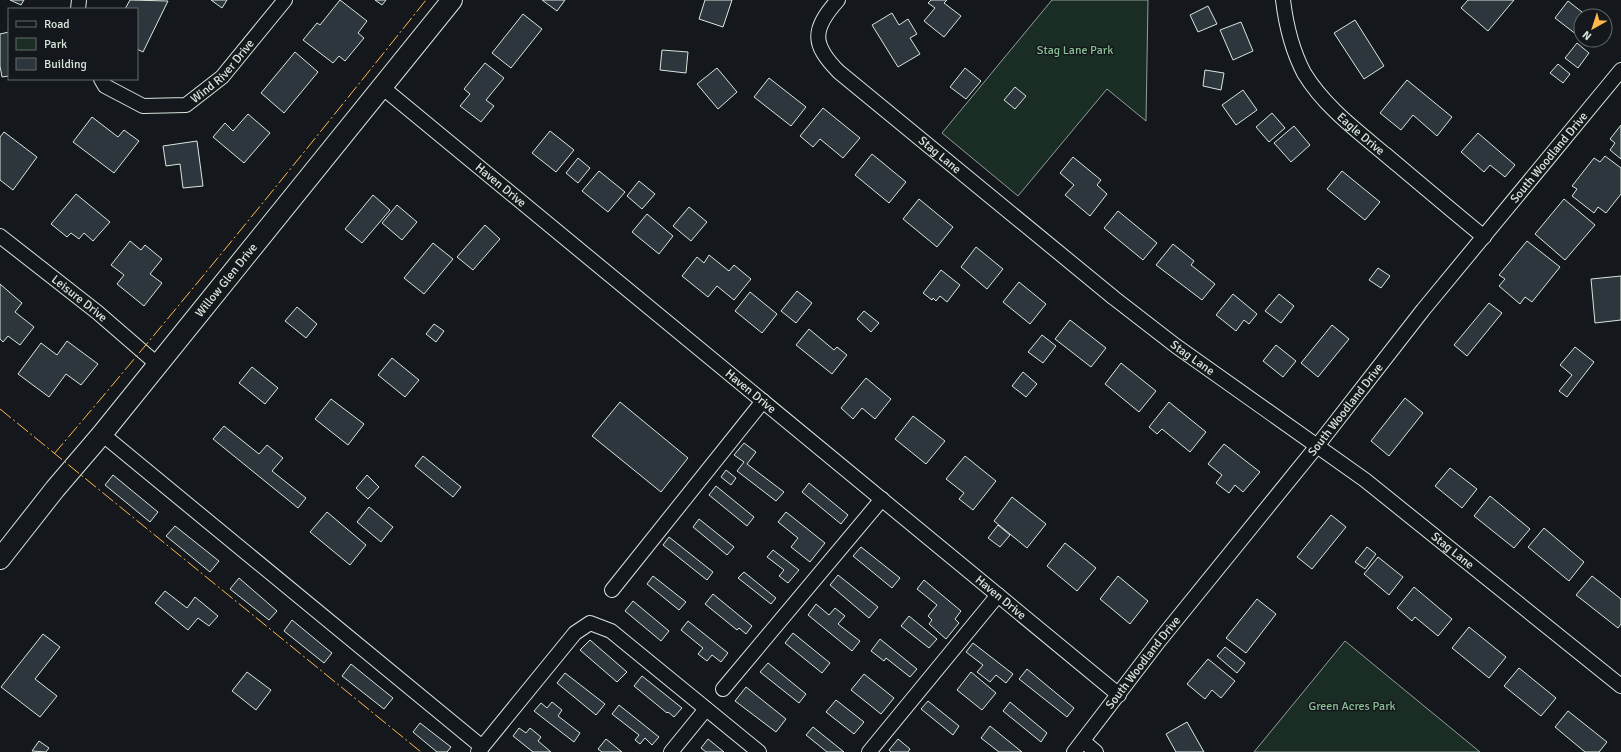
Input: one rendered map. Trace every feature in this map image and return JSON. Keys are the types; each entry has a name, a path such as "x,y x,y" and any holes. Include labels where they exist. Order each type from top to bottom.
{"main road":[{"name":"Willow Glen Drive","path":"0,559 55,489 102,434 452,0"}],"street":[{"name":"Wind River Drive","path":"102,80 105,86 144,106 186,105 222,77 284,0"},
{"name":"Stag Lane","path":"838,0 822,20 818,33 820,47 827,60 839,72 1114,298 1176,346 1366,480 1621,686"},
{"name":"Eagle Drive","path":"1283,0 1290,37 1296,56 1316,90 1343,119 1484,237"},
{"name":"South Woodland Drive","path":"1074,752 1159,641 1317,446 1424,310 1621,70"},
{"name":"Haven Drive","path":"382,87 1119,695"},
{"name":"Leisure Drive","path":"0,236 97,312 157,364"},
{"path":"612,590 763,401"},
{"path":"102,434 480,750 575,633 590,623 611,631 759,752"},
{"path":"723,689 882,498"},
{"path":"869,752 998,595"},
{"path":"671,752 706,709"},
{"path":"1083,741 1096,752"}],"green space":[{"name":"Stag Lane Park","path":"1052,0 1148,0 1146,121 1107,89 1018,196 942,133"},
{"name":"Green Acres Park","path":"1345,641 1480,752 1254,752"}],"building":[{"path":"10,0 24,0 21,5"},
{"path":"130,0 168,1 143,52 138,50 138,8 126,8"},
{"path":"211,0 227,0 222,8"},
{"path":"340,0 367,21 358,33 364,38 345,61 339,56 333,63 303,40 317,23 320,25"},
{"path":"375,0 386,0 382,5"},
{"path":"542,0 565,0 557,11"},
{"path":"705,0 732,0 723,27 699,19"},
{"path":"931,0 947,0 944,3 961,16 944,37 924,21 935,8 928,3"},
{"path":"1468,0 1514,0 1488,31 1461,8"},
{"path":"1568,1 1577,8 1573,8 1573,32 1555,18"},
{"path":"1208,6 1217,24 1198,32 1190,15"},
{"path":"892,13 899,25 908,19 917,34 910,38 920,54 898,67 872,25"},
{"path":"523,14 542,29 511,68 492,53"},
{"path":"1355,20 1384,66 1364,79 1334,33"},
{"path":"1241,22 1253,51 1233,60 1220,30"},
{"path":"8,32 8,76 2,77 0,66 0,34"},
{"path":"1573,48 1583,48 1589,53 1578,68 1565,58"},
{"path":"662,50 688,52 686,73 660,70"},
{"path":"295,52 318,72 284,113 261,93"},
{"path":"485,63 504,78 486,100 494,106 481,122 460,106 470,94 464,89"},
{"path":"1558,64 1570,74 1563,83 1550,73"},
{"path":"717,68 737,92 718,109 697,84"},
{"path":"965,68 981,81 966,99 950,87"},
{"path":"1205,70 1224,73 1221,90 1203,86"},
{"path":"769,78 806,107 791,126 754,97"},
{"path":"1407,80 1452,117 1437,136 1413,115 1401,130 1380,113"},
{"path":"1015,87 1026,96 1015,109 1004,100"},
{"path":"1243,90 1257,110 1236,125 1222,105"},
{"path":"823,108 860,138 843,158 820,139 813,147 800,136"},
{"path":"1272,113 1285,128 1269,142 1256,127"},
{"path":"248,114 270,133 244,163 213,137 225,123 233,131"},
{"path":"92,117 118,137 124,130 139,141 114,173 73,142"},
{"path":"1621,125 1621,159 1610,150 1615,143 1610,139"},
{"path":"1294,126 1310,145 1291,162 1274,143"},
{"path":"550,131 574,150 556,172 532,153"},
{"path":"4,132 37,157 13,190 0,180 0,137"},
{"path":"1478,133 1515,165 1505,177 1490,165 1484,172 1461,152"},
{"path":"197,141 203,186 183,188 180,164 166,166 163,146"},
{"path":"872,154 906,182 889,203 855,175"},
{"path":"1605,156 1621,168 1621,194 1606,213 1598,207 1594,213 1572,196 1577,189 1572,186 1594,158 1600,162"},
{"path":"1073,157 1101,180 1097,185 1107,194 1090,216 1065,195 1074,185 1060,173"},
{"path":"578,158 590,168 578,183 566,173"},
{"path":"599,171 625,192 608,212 582,191"},
{"path":"1342,171 1380,202 1365,220 1327,189"},
{"path":"639,181 655,194 642,209 627,196"},
{"path":"76,194 110,222 93,241 84,233 79,239 71,233 67,237 51,224"},
{"path":"373,195 390,210 362,243 345,229"},
{"path":"919,199 953,227 937,247 903,219"},
{"path":"1564,199 1595,225 1565,260 1535,234"},
{"path":"397,205 417,222 402,240 382,223"},
{"path":"689,207 707,222 691,241 673,226"},
{"path":"1118,211 1157,243 1143,260 1104,228"},
{"path":"647,214 673,236 659,254 632,232"},
{"path":"485,225 500,239 473,270 457,257"},
{"path":"130,241 141,250 145,245 162,259 150,274 162,283 144,306 117,284 124,275 111,265"},
{"path":"1527,241 1560,267 1532,302 1525,297 1520,304 1499,286 1505,279 1499,275"},
{"path":"433,243 453,259 424,294 404,278"},
{"path":"1173,244 1194,261 1191,265 1215,284 1202,300 1156,265"},
{"path":"976,247 1003,269 987,289 961,267"},
{"path":"709,255 729,271 734,265 751,279 734,300 717,286 708,297 682,276 697,257 704,263"},
{"path":"1378,268 1390,276 1381,288 1369,280"},
{"path":"941,270 960,285 947,302 940,296 936,301 933,298 932,300 923,293"},
{"path":"1621,276 1621,320 1595,323 1591,279"},
{"path":"1019,282 1046,304 1030,324 1003,302"},
{"path":"0,284 22,303 15,312 34,327 20,345 8,336 3,342 0,339"},
{"path":"797,291 812,303 796,323 781,311"},
{"path":"750,292 777,314 762,333 735,311"},
{"path":"1233,294 1257,314 1249,324 1244,320 1236,331 1216,315"},
{"path":"1279,294 1294,306 1281,323 1265,311"},
{"path":"1489,303 1502,313 1467,356 1454,345"},
{"path":"297,307 317,324 306,338 285,321"},
{"path":"864,311 879,323 871,332 857,319"},
{"path":"1070,320 1106,348 1091,367 1055,339"},
{"path":"434,324 444,331 436,342 426,334"},
{"path":"1332,325 1349,339 1318,377 1301,363"},
{"path":"809,329 834,350 837,347 847,355 832,374 796,345"},
{"path":"1042,335 1056,346 1043,363 1028,352"},
{"path":"67,341 98,364 81,385 66,374 49,397 18,374 41,343 57,355"},
{"path":"1276,345 1296,361 1283,377 1263,361"},
{"path":"1575,347 1594,362 1567,397 1559,391 1572,375 1560,365"},
{"path":"392,358 419,380 405,397 378,375"},
{"path":"1121,363 1156,391 1139,412 1105,384"},
{"path":"252,367 278,388 265,404 239,383"},
{"path":"1023,372 1037,384 1026,397 1012,386"},
{"path":"866,378 891,399 875,419 862,408 853,419 841,408"},
{"path":"1405,398 1423,413 1389,456 1371,441"},
{"path":"331,399 364,424 348,445 315,419"},
{"path":"620,402 688,458 661,492 592,436"},
{"path":"1169,402 1206,432 1190,452 1162,429 1157,434 1149,427"},
{"path":"913,416 945,441 926,464 895,439"},
{"path":"224,426 259,454 267,445 283,458 272,471 306,498 298,508 213,439"},
{"path":"744,443 756,452 747,464 784,492 776,501 737,471 744,462 734,455"},
{"path":"1224,444 1260,472 1243,492 1235,485 1229,493 1216,483 1222,475 1208,464"},
{"path":"423,456 461,487 453,497 415,466"},
{"path":"965,456 996,481 973,510 959,499 964,493 946,479"},
{"path":"1450,468 1477,489 1462,508 1435,486"},
{"path":"726,470 736,478 731,485 721,477"},
{"path":"113,475 158,512 150,522 105,485"},
{"path":"367,475 379,487 368,499 356,488"},
{"path":"809,483 848,515 841,524 802,492"},
{"path":"716,486 754,517 747,526 709,495"},
{"path":"1490,496 1530,529 1514,548 1474,516"},
{"path":"1012,497 1046,524 1027,548 994,521"},
{"path":"369,507 393,527 381,542 357,522"},
{"path":"327,512 366,545 350,565 310,532"},
{"path":"786,512 825,543 810,562 791,547 798,538 778,522"},
{"path":"1331,515 1346,527 1312,569 1297,557"},
{"path":"699,519 734,547 727,555 693,527"},
{"path":"998,525 1010,535 1000,547 988,538"},
{"path":"175,526 219,561 210,572 166,536"},
{"path":"1544,528 1584,562 1569,581 1528,547"},
{"path":"669,537 713,572 707,580 663,545"},
{"path":"1065,543 1096,568 1077,591 1047,566"},
{"path":"861,547 900,578 892,588 853,556"},
{"path":"1367,547 1376,554 1365,569 1355,562"},
{"path":"773,550 799,570 788,583 779,576 784,570 767,557"},
{"path":"1378,557 1403,577 1389,595 1364,574"},
{"path":"744,572 776,598 771,604 738,578"},
{"path":"838,575 878,607 869,618 830,585"},
{"path":"653,576 686,602 679,610 647,584"},
{"path":"1118,576 1148,601 1130,624 1100,599"},
{"path":"1592,576 1621,599 1621,624 1618,628 1576,595"},
{"path":"239,578 277,611 269,620 230,589"},
{"path":"924,580 961,611 955,619 959,623 946,639 929,624 932,620 928,616 937,605 917,589"},
{"path":"1414,587 1452,619 1438,636 1415,617 1412,621 1397,608"},
{"path":"165,591 187,608 195,597 218,616 209,626 198,618 188,630 155,603"},
{"path":"713,594 752,626 746,634 739,628 737,630 705,604"},
{"path":"1257,599 1276,614 1246,653 1226,638"},
{"path":"633,601 669,631 661,641 625,611"},
{"path":"816,604 829,615 835,608 845,616 838,624 860,641 852,651 808,615"},
{"path":"909,616 937,639 929,648 901,626"},
{"path":"292,620 332,653 324,663 284,631"},
{"path":"688,621 728,653 721,662 712,655 707,661 698,654 703,648 681,630"},
{"path":"1469,627 1506,657 1489,678 1452,648"},
{"path":"793,633 830,663 822,673 785,643"},
{"path":"43,634 60,647 35,679 57,696 40,717 1,687"},
{"path":"880,639 917,669 910,677 886,658 884,661 871,651"},
{"path":"590,640 627,672 617,682 580,650"},
{"path":"973,643 1013,674 1006,683 996,675 990,682 977,672 983,665 966,652"},
{"path":"1225,647 1245,663 1237,673 1217,656"},
{"path":"1208,659 1235,681 1221,698 1212,690 1205,699 1187,684"},
{"path":"768,663 806,694 799,703 760,672"},
{"path":"351,664 393,698 384,709 342,676"},
{"path":"1519,668 1556,698 1541,716 1504,686"},
{"path":"1027,669 1074,708 1067,717 1019,679"},
{"path":"247,672 271,690 256,710 232,691"},
{"path":"971,672 996,693 982,710 957,690"},
{"path":"565,673 605,704 596,715 557,683"},
{"path":"864,674 894,698 881,714 851,690"},
{"path":"642,676 682,708 674,717 634,686"},
{"path":"746,687 786,719 776,732 735,701"},
{"path":"836,700 864,722 854,734 826,712"},
{"path":"928,701 959,726 953,735 921,709"},
{"path":"552,702 562,710 558,716 580,733 574,742 534,711 541,703 547,708"},
{"path":"1010,702 1047,733 1041,742 1003,711"},
{"path":"619,705 659,737 652,745 645,738 640,744 635,740 639,735 612,714"},
{"path":"1568,711 1607,742 1599,752 1585,752 1555,727"},
{"path":"1187,722 1204,752 1176,752 1166,734"},
{"path":"420,723 451,747 447,752 437,752 413,732"},
{"path":"990,726 1022,752 999,752 981,738"},
{"path":"813,727 844,752 827,752 806,735"},
{"path":"519,728 526,733 530,728 541,737 538,741 551,752 533,752 513,736"},
{"path":"606,739 622,752 602,752 598,749"},
{"path":"708,739 724,752 706,752 701,748"},
{"path":"898,739 910,749 908,752 891,752 889,750"},
{"path":"39,741 49,748 46,752 32,751"}],"power":[{"path":"54,454 149,342 426,0"},
{"path":"0,409 421,752"}]}
